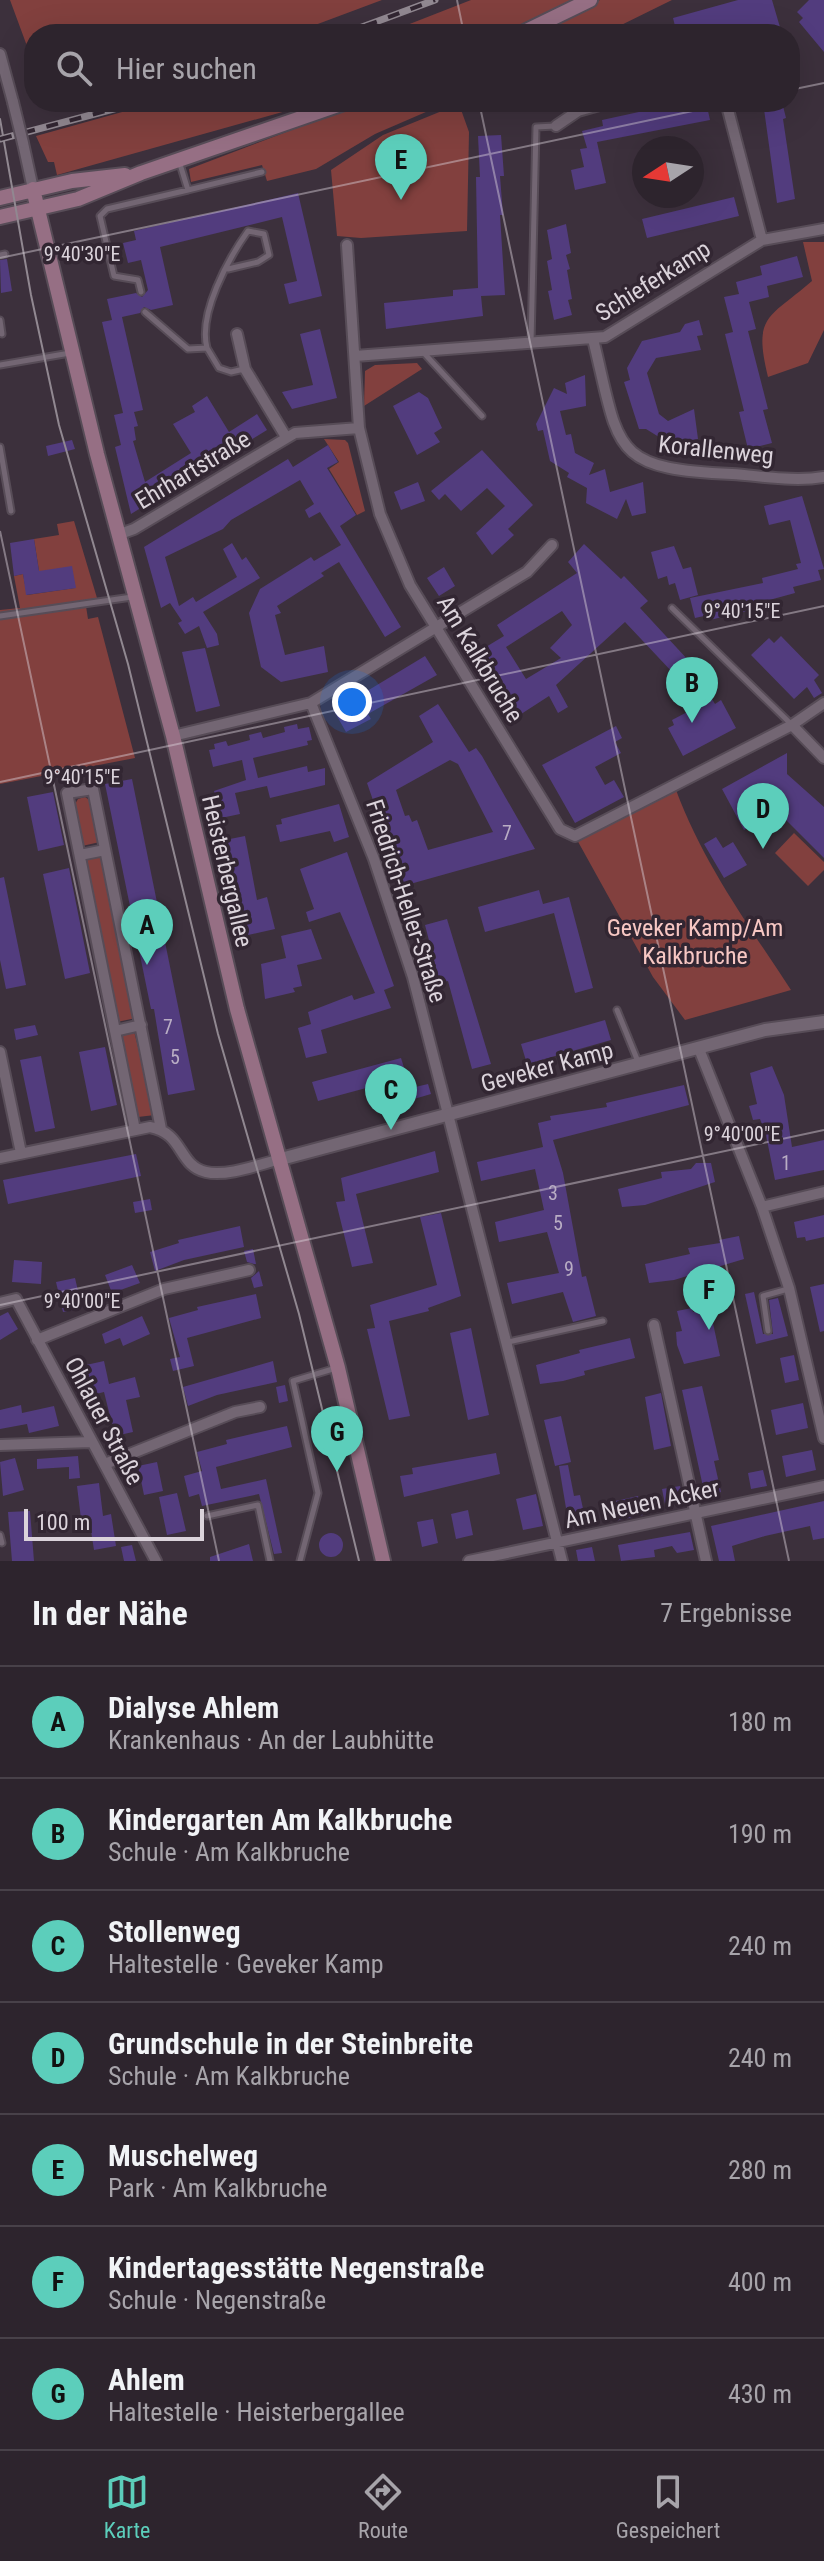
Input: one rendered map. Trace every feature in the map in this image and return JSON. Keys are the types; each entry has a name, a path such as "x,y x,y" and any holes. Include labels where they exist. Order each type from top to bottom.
{"main road":[{"path":"541,24 590,0"},
{"path":"0,217 78,199 141,173 318,112"},
{"path":"0,198 33,189 141,173"},
{"name":"Heisterbergallee","path":"33,189 72,353 173,736 237,1009 338,1368 383,1561"}],"street":[{"path":"0,54 33,189"},
{"path":"556,126 577,112"},
{"path":"729,112 762,240"},
{"name":"Schieferkamp","path":"355,356 593,339 618,329 762,240 824,229"},
{"name":"Am Kalkbruche","path":"347,245 359,428 368,478 394,551 560,829 568,836 575,836 792,725"},
{"name":"Ehrhartstraße","path":"237,334 245,369 286,437"},
{"name":"Korallenweg","path":"593,339 616,432 642,461 655,467 705,473 824,477"},
{"name":"Ehrhartstraße","path":"120,534 134,529 286,437 308,430 359,428"},
{"path":"173,736 311,703 527,572 552,545"},
{"name":"Friedrich-Heller-Straße","path":"311,703 338,763 413,977 562,1561"},
{"path":"824,703 792,725 824,758"},
{"path":"135,1130 67,793 93,789 161,1129"},
{"path":"80,855 105,850"},
{"name":"Geveker Kamp","path":"281,1159 448,1117 765,1030 824,1022"},
{"path":"115,1031 141,1025"},
{"path":"699,1049 762,1207 789,1288 823,1430"},
{"path":"0,1054 21,1153"},
{"path":"0,1158 135,1130 161,1129 175,1138 190,1163 203,1172 215,1173 281,1159"},
{"path":"762,1207 824,1192"},
{"path":"37,1340 164,1289 249,1270"},
{"name":"Ohlauer Straße","path":"0,1303 16,1299 156,1561"},
{"path":"654,1325 706,1561"},
{"path":"105,1464 235,1412 260,1407"},
{"path":"0,1445 92,1442"},
{"name":"Am Neuen Acker","path":"469,1561 824,1486"}],"lane":[{"path":"531,345 536,127 556,126"},
{"path":"179,160 188,190"},
{"path":"141,292 138,280 114,276 100,216 107,209 262,172"},
{"path":"228,269 258,262 269,255 264,234 248,231 215,287 204,336 219,368 231,372 245,369"},
{"path":"145,312 188,349 207,348"},
{"path":"0,320 2,334"},
{"path":"421,351 482,416"},
{"path":"1,363 72,353"},
{"path":"0,447 11,511"},
{"path":"0,616 136,596"},
{"path":"672,608 792,725"},
{"path":"617,1010 639,1065"},
{"path":"768,1331 763,1296 789,1288"},
{"path":"508,1342 603,1321"},
{"path":"300,1561 318,1493 293,1381 338,1368"},
{"path":"207,1516 258,1505 270,1561"},
{"path":"0,1535 2,1543"}],"green space":[{"path":"10,0 382,0 318,24 24,24 24,38"},
{"path":"471,0 572,0 521,24 410,24"},
{"path":"600,0 672,0 623,24 552,24"},
{"path":"122,112 282,112 57,175 54,162 48,162 36,136"},
{"path":"339,112 426,112 375,134 316,169 267,181 262,165 191,182 189,169"},
{"path":"439,112 462,112 469,132 467,231 361,238 337,236 331,170 383,135"},
{"path":"803,242 824,242 824,330 808,363 768,377 762,341 768,320 812,281"},
{"path":"417,363 422,369 364,406 365,371 375,365"},
{"path":"324,439 345,440 348,443 365,511 357,515 329,469 339,462"},
{"path":"74,521 97,598 85,600 88,619 98,617 135,758 0,784 0,610 20,608 14,576 23,574 27,595 75,588 39,571 34,539 59,535 57,524"},
{"name":"Geveker Kamp/Am Kalkbruche","path":"676,790 713,868 791,990 685,1020 653,977 576,838"},
{"path":"85,797 92,802 100,842 82,846 74,806 78,799"},
{"path":"794,833 824,862 824,870 808,886 775,853"},
{"path":"100,855 136,1018 117,1022 85,861"},
{"path":"134,1031 155,1115 138,1117 121,1035"}],"building":[{"path":"738,0 772,0 779,24 674,24 673,18"},
{"path":"809,0 824,0 824,52 799,22 803,18 797,12"},
{"path":"639,112 708,112 710,120 597,142 606,183 575,190 571,170 584,167 580,149 587,148 582,131 603,126 602,120"},
{"path":"764,112 784,112 786,118 783,119 795,199 777,203"},
{"path":"501,135 504,176 500,176 503,215 500,215 505,295 481,296 483,316 386,329 384,303 453,296 453,290 478,288 478,136"},
{"path":"298,193 322,296 289,304 284,284 297,281 282,217 160,247 173,305 151,310 144,307 140,313 122,317 143,410 134,412 138,426 134,427 136,440 133,441 145,482 191,453 173,424 195,412 192,406 207,396 229,432 257,414 267,430 131,514 115,447 121,445 114,415 123,413 102,322 112,320 107,299 136,293 142,297 148,290 141,260 128,263 123,243 136,240 134,231"},
{"path":"734,197 739,216 647,238 642,219 688,208 704,208 704,204"},
{"path":"566,224 571,253 566,255 570,269 567,270 572,299 568,300 572,315 554,320 548,291 552,290 547,261 552,259 547,230"},
{"path":"797,256 803,277 767,286 769,297 749,302 756,329 748,331 768,409 763,410 772,443 748,449 739,412 744,411 725,334 733,332 724,297 739,294 736,282 762,275 760,266"},
{"path":"7,259 12,291 1,293 0,260"},
{"path":"699,320 703,335 697,336 701,350 656,358 647,373 659,414 668,421 694,409 698,439 672,445 646,429 639,429 624,382 630,380 627,368 642,341 680,332 685,324"},
{"path":"320,329 337,398 292,409 282,392 313,385 300,334"},
{"path":"585,375 586,406 560,411 566,435 571,434 575,453 594,463 589,475 605,469 610,492 643,482 646,513 632,516 626,499 617,519 586,503 587,488 567,477 569,473 550,461 543,430 538,431 536,424 554,388 567,394 565,383"},
{"path":"419,392 428,398 442,428 434,433 440,442 417,455 393,406"},
{"path":"72,440 75,449 48,456 46,446"},
{"path":"328,445 338,462 327,468 356,515 340,526 401,627 385,637 339,562 321,573 324,576 277,606 281,613 275,615 285,655 324,646 328,672 281,682 261,667 249,613 260,589 311,557 314,561 341,545 320,512 309,518 305,510 314,504 300,480 231,520 223,529 165,557 179,606 193,597 196,602 237,577 223,549 232,543 242,560 246,557 260,578 203,612 217,634 219,645 207,648 199,626 185,634 178,623 182,621 170,603 161,608 144,547 288,459 293,467"},
{"path":"482,450 533,505 508,529 514,535 492,555 476,533 505,506 487,488 461,511 445,494 439,500 431,491"},
{"path":"418,482 425,501 401,510 394,492"},
{"path":"802,496 824,569 818,570 821,580 793,587 795,593 762,602 763,607 706,621 704,616 695,618 690,598 763,583 762,578 798,569 796,564 801,563 790,520 769,525 764,506"},
{"path":"34,539 39,571 72,566 76,588 26,595 23,574 14,576 10,543"},
{"path":"584,544 621,579 624,576 648,601 640,608 689,661 674,674 625,622 556,685 568,707 558,713 549,696 515,718 476,653 504,636 497,625 577,573 568,562","holes":["562,611 572,625 550,648 561,658 526,679 506,647"]},
{"path":"674,546 683,569 691,567 698,595 680,600 675,583 669,585 667,576 658,579 651,552"},
{"path":"444,567 455,586 439,596 427,578"},
{"path":"781,636 819,675 814,680 822,693 814,698 807,687 794,699 751,655 769,638 774,643"},
{"path":"205,648 220,706 196,712 182,652"},
{"path":"425,656 437,675 368,714 371,719 346,732 334,711"},
{"path":"712,699 715,704 721,700 736,728 683,756 668,728 674,725 672,720"},
{"path":"438,704 469,752 476,748 482,756 535,849 403,886 367,783 433,742 419,716","holes":["450,760 458,764 493,832 428,850 417,820 412,822 409,815 405,816 396,790"]},
{"path":"297,724 298,729 309,727 312,740 307,741 308,745 253,758 258,778 307,766 308,772 325,768 325,785 270,798 267,786 235,793 240,814 221,818 214,791 246,780 242,760 213,767 209,750 215,749 214,744 226,741 228,746 250,740 249,735 261,732 263,738 285,732 284,727"},
{"path":"616,726 622,738 615,742 621,753 595,767 605,785 614,780 624,797 575,823 542,765"},
{"path":"787,753 787,774 824,807 824,858 777,811 744,830 722,789"},
{"path":"132,779 195,1090 168,1095 154,1009 151,1009 105,784"},
{"path":"53,792 64,845 38,851 27,797"},
{"path":"339,804 349,837 334,842 330,831 280,842 276,825 282,824 281,819"},
{"path":"245,836 257,900 267,897 275,929 248,935 225,840"},
{"path":"716,837 723,848 733,842 747,865 724,878 704,844"},
{"path":"347,852 394,986 384,990 391,1008 321,1030 327,1053 306,1058 298,1028 311,1024 308,1012 352,995 354,1000 375,993 340,912 309,922 306,912 314,909 300,869"},
{"path":"69,868 90,973 65,979 43,874"},
{"path":"4,877 26,985 6,989 0,960 0,878"},
{"path":"539,890 543,904 569,897 593,988 575,993 554,913 485,932 478,907"},
{"path":"447,919 491,1064 472,1069 448,981 440,983 425,925"},
{"path":"311,929 322,959 297,965 302,986 293,988 295,992 265,999 261,964 286,958 281,936"},
{"path":"605,1020 611,1040 527,1064 521,1044"},
{"path":"35,1025 38,1035 16,1040 14,1029"},
{"path":"105,1047 117,1105 91,1111 79,1052"},
{"path":"41,1056 55,1128 35,1132 20,1060"},
{"path":"401,1058 407,1077 318,1101 312,1082"},
{"path":"772,1066 784,1095 792,1147 824,1140 824,1170 775,1180 766,1135 760,1119 753,1120 749,1106 757,1104 750,1073"},
{"path":"428,1084 431,1094 414,1099 411,1088"},
{"path":"684,1085 689,1105 553,1140 563,1173 582,1277 586,1276 596,1316 573,1322 563,1292 512,1304 507,1283 559,1273 547,1232 499,1242 495,1222 544,1210 535,1169 481,1181 477,1162 543,1147 538,1123 551,1120 550,1116 607,1107 606,1103"},
{"path":"435,1151 439,1172 356,1194 373,1263 352,1267 336,1202 345,1201 341,1178"},
{"path":"136,1154 141,1176 8,1204 3,1180"},
{"path":"696,1163 711,1163 715,1182 645,1205 622,1207 618,1189 662,1178 661,1172 691,1169"},
{"path":"150,1199 152,1210 135,1213 133,1202"},
{"path":"441,1213 461,1296 428,1308 429,1311 389,1321 410,1416 389,1420 367,1329 375,1328 370,1305 437,1285 420,1217"},
{"path":"824,1215 824,1237 806,1241 805,1237 797,1238 794,1222"},
{"path":"240,1226 244,1247 184,1260 155,1271 150,1252 179,1243 178,1240"},
{"path":"739,1236 744,1259 674,1280 649,1283 645,1264 690,1254 688,1248 720,1243 719,1240"},
{"path":"253,1249 256,1264 247,1262 244,1251"},
{"path":"14,1260 42,1262 41,1284 12,1282"},
{"path":"132,1265 140,1283 112,1293 105,1275"},
{"path":"259,1271 263,1286 254,1288 251,1278"},
{"path":"75,1278 82,1308 63,1312 56,1282"},
{"path":"824,1284 824,1331 820,1332 810,1287"},
{"path":"754,1292 763,1334 773,1334 769,1300 778,1298 788,1336 756,1344 745,1294"},
{"path":"256,1294 261,1318 187,1338 194,1366 173,1371 170,1359 180,1357 169,1318 198,1310 197,1307"},
{"path":"692,1308 693,1312 710,1309 720,1356 684,1364 677,1345 676,1332 682,1331 677,1311"},
{"path":"8,1312 18,1329 0,1340 0,1316"},
{"path":"142,1316 150,1334 123,1346 120,1338 105,1344 102,1334"},
{"path":"471,1328 489,1415 468,1420 450,1333"},
{"path":"630,1338 635,1358 584,1371 585,1375 540,1384 536,1365 580,1353 579,1350"},
{"path":"794,1355 799,1380 785,1383 780,1358"},
{"path":"104,1361 109,1384 135,1377 140,1397 126,1400 133,1432 115,1436 104,1392 92,1395 86,1365"},
{"path":"273,1361 277,1382 217,1395 188,1406 183,1387"},
{"path":"285,1385 288,1401 279,1403 276,1387"},
{"path":"702,1386 719,1460 714,1461 721,1492 705,1496 682,1390"},
{"path":"661,1393 671,1446 654,1450 645,1397"},
{"path":"803,1403 808,1428 776,1435 771,1410"},
{"path":"21,1405 22,1413 54,1406 59,1426 29,1433 27,1424 0,1429 0,1410"},
{"path":"561,1416 571,1462 555,1466 544,1420"},
{"path":"287,1426 292,1447 216,1467 221,1489 266,1479 282,1553 274,1554 259,1494 202,1506 199,1494 189,1497 184,1476 202,1471 197,1452 227,1444 226,1440"},
{"path":"812,1450 816,1470 786,1477 782,1456"},
{"path":"496,1453 500,1474 404,1497 400,1476 413,1474 412,1468"},
{"path":"78,1456 80,1478 69,1479 69,1467 37,1469 37,1459"},
{"path":"15,1458 24,1490 3,1496 0,1462"},
{"path":"157,1462 163,1491 144,1495 138,1466"},
{"path":"568,1465 574,1496 580,1495 586,1522 569,1526 559,1466"},
{"path":"763,1470 767,1486 751,1489 748,1473"},
{"path":"99,1483 103,1516 111,1514 116,1546 94,1550 89,1518 81,1519 77,1486"},
{"path":"680,1486 683,1501 665,1504 662,1489"},
{"path":"177,1493 186,1531 167,1535 159,1497"},
{"path":"536,1494 543,1526 523,1530 516,1499"},
{"path":"638,1496 643,1515 615,1521 611,1502"},
{"path":"824,1501 824,1538 813,1540 810,1526 732,1546 735,1561 719,1561 711,1526"},
{"path":"468,1510 473,1535 456,1539 451,1514"},
{"path":"30,1511 34,1561 12,1561 8,1512"},
{"path":"433,1519 438,1543 422,1547 417,1522"},
{"path":"690,1532 694,1550 677,1553 672,1546 654,1550 655,1557 621,1561 618,1545"},
{"path":"326,1533 336,1533 343,1540 343,1550 336,1557 326,1557 319,1550 319,1540"},
{"path":"249,1544 253,1561 210,1561 210,1557"},
{"path":"132,1545 136,1561 124,1561 121,1547"},
{"path":"592,1547 595,1561 578,1561 576,1550"}],"tram line":[{"path":"0,119 31,295 59,425 128,664 218,1034 299,1314 359,1561"}],"railway":[{"path":"370,24 435,0"},
{"path":"0,139 102,112"}],"place":[{"name":"Muschelweg","path":"401,200"},
{"name":"Kindergarten Am Kalkbruche","path":"692,723"},
{"name":"Grundschule in der Steinbreite","path":"763,849"},
{"name":"Dialyse Ahlem","path":"147,965"},
{"name":"Stollenweg","path":"391,1130"},
{"name":"Kindertagesstätte Negenstraße","path":"709,1330"},
{"name":"Ahlem","path":"337,1472"}]}
